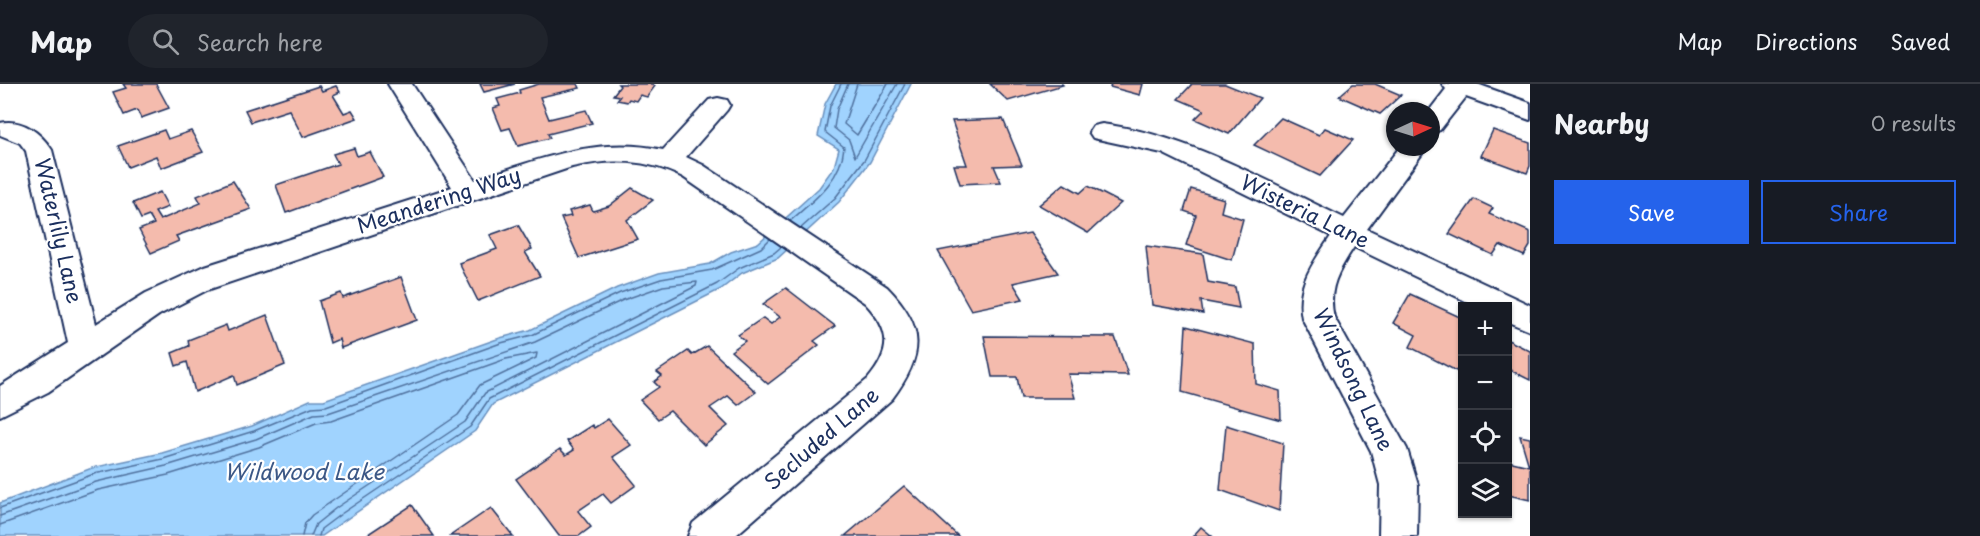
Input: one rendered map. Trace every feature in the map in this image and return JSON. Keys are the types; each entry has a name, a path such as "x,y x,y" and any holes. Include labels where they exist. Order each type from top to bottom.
{"street":[{"path":"400,84 468,190"},
{"path":"1440,111 1457,85 1530,112"},
{"path":"670,159 718,105"},
{"name":"Waterlily Lane","path":"8,129 29,137 39,150 86,350"},
{"name":"Wisteria Lane","path":"1102,132 1132,135 1171,147 1495,302"},
{"name":"Meandering Way","path":"0,402 39,382 138,312 190,284 468,190 597,153 633,152 670,159 759,215 876,295"},
{"name":"Windsong Lane","path":"1398,536 1399,485 1389,449 1314,309 1314,294 1321,275 1348,233 1407,156"},
{"name":"Secluded Lane","path":"707,536 867,402 890,379 901,353 901,327 892,311 876,295"},
{"path":"1512,311 1530,319"}],"water":[{"name":"Wildwood Lake","path":"836,84 911,84 870,162 839,202 778,258 742,273 721,289 493,404 475,431 322,536 0,536 0,503 92,468 162,453 252,426 310,400 324,400 500,338 530,330 617,288 659,273 710,264 731,252 758,243 819,188 834,167 839,149 818,136 825,104"}],"building":[{"path":"123,84 156,84 169,108 141,118 137,110 124,115 113,92 126,88"},
{"path":"480,84 515,84 484,92"},
{"path":"539,84 578,84 580,88 540,97 549,119 586,110 592,123 548,134 550,138 518,146 510,128 502,130 493,108 500,106 497,99 520,93 519,90"},
{"path":"618,84 652,84 655,86 647,97 640,95 636,101 629,99 627,102 617,100 620,96 613,95 620,86"},
{"path":"990,84 1062,84 1063,85 1008,101"},
{"path":"1111,84 1143,84 1140,95 1110,87"},
{"path":"1192,84 1225,84 1260,98 1229,134 1195,119 1204,110 1178,99"},
{"path":"1353,84 1375,84 1401,95 1393,102 1386,102 1386,109 1380,114 1339,96"},
{"path":"319,86 322,91 336,86 340,92 333,95 344,113 352,110 357,118 303,137 289,110 251,122 245,110"},
{"path":"1281,118 1319,135 1325,128 1353,140 1320,176 1254,145"},
{"path":"1003,119 1022,165 994,166 1001,182 960,184 954,165 967,165 952,121"},
{"path":"164,130 168,139 191,131 203,152 161,168 156,156 128,167 118,146"},
{"path":"1493,130 1530,143 1530,166 1527,173 1481,156"},
{"path":"354,148 357,156 370,152 383,177 286,213 276,185 338,164 333,154"},
{"path":"233,181 251,209 176,236 179,241 151,253 139,230 154,224 149,216 141,219 133,203 160,192 168,207 155,212 160,220 201,203 197,196"},
{"path":"1064,184 1080,193 1088,186 1121,203 1088,233 1039,205"},
{"path":"632,188 653,200 627,220 638,239 579,258 561,218 571,216 569,211 590,205 593,211 609,206"},
{"path":"1191,189 1224,199 1221,212 1243,219 1232,260 1186,245 1196,215 1184,211"},
{"path":"1474,199 1493,208 1489,214 1530,232 1530,246 1524,256 1500,245 1493,255 1449,234"},
{"path":"518,225 532,249 525,252 540,276 478,301 459,263 497,249 490,235"},
{"path":"1030,233 1058,273 1013,283 1023,299 971,310 938,251"},
{"path":"1146,246 1203,254 1208,282 1235,287 1239,308 1201,301 1203,314 1152,305"},
{"path":"401,277 417,320 341,348 339,339 330,343 319,301 341,293 343,298"},
{"path":"786,288 835,326 814,341 819,345 768,384 731,351 745,341 738,335 763,318 771,324 780,317 763,304"},
{"path":"1410,294 1458,316 1458,372 1410,347 1416,335 1393,323"},
{"path":"267,315 285,365 237,385 234,375 195,392 187,362 176,366 172,353 189,346 188,340 226,325 228,331"},
{"path":"1186,326 1255,344 1256,384 1280,391 1281,420 1182,392"},
{"path":"984,336 1115,337 1128,375 1068,374 1075,398 1021,398 1017,377 992,377"},
{"path":"1512,342 1530,351 1530,380 1512,371"},
{"path":"707,346 756,392 738,405 728,396 710,408 728,426 704,445 670,411 658,419 640,400 659,387 654,382 662,376 657,372 688,351 692,355"},
{"path":"608,419 631,445 613,457 636,485 611,503 603,494 578,511 591,527 579,536 559,536 516,479 560,449 566,455 574,450 567,441 592,425 594,428"},
{"path":"1226,425 1283,443 1279,511 1220,490"},
{"path":"1520,436 1530,438 1530,500 1512,496 1512,462 1529,466"},
{"path":"904,486 958,536 845,536"},
{"path":"412,505 434,536 365,536"},
{"path":"491,508 513,536 450,536"},
{"path":"1201,527 1212,536 1193,536"}]}
